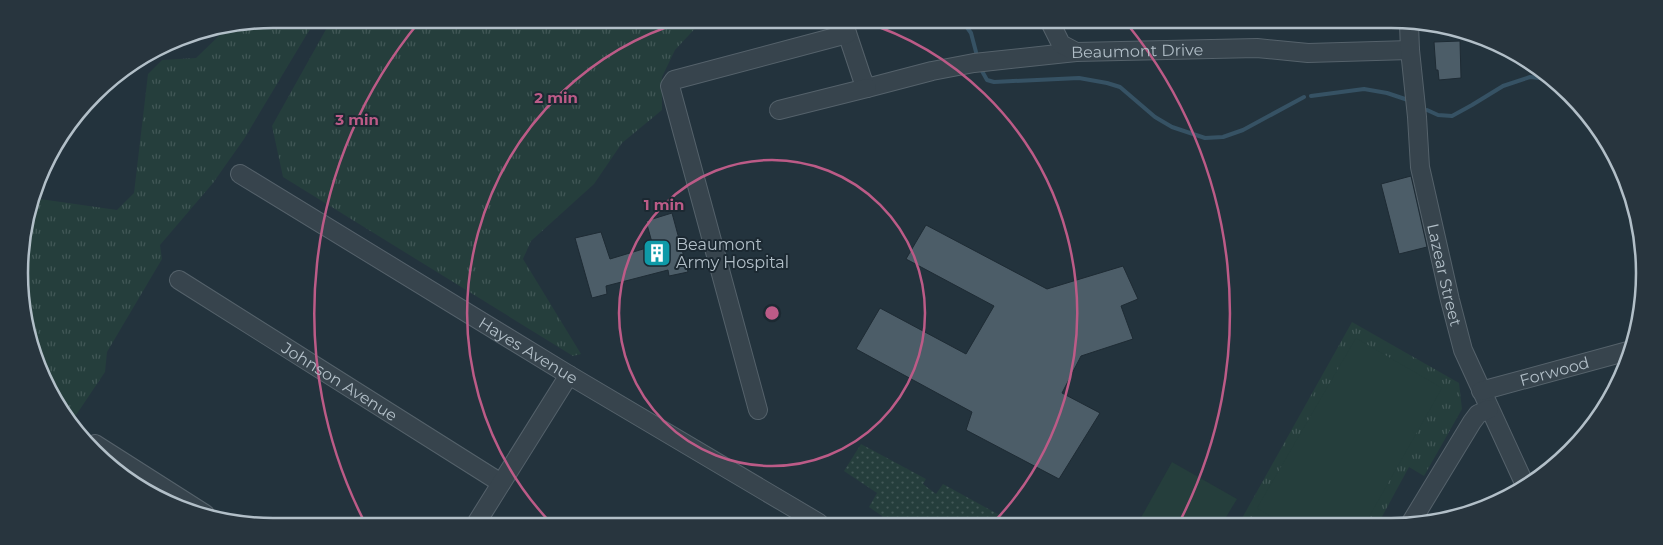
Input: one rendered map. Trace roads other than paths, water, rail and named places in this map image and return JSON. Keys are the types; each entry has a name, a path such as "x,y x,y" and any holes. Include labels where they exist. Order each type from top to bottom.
{"street":[{"path":"758,410 670,86 674,80 842,28"},
{"path":"845,28 867,88"},
{"path":"1053,28 1061,44 1076,52"},
{"name":"Lazear Street","path":"1409,28 1422,178 1463,350 1522,479"},
{"name":"Beaumont Drive","path":"778,110 932,71 974,63 1076,52 1257,48 1308,53 1410,50"},
{"name":"Hayes Avenue","path":"240,174 569,374 798,518"},
{"name":"Johnson Avenue","path":"179,280 501,483"},
{"name":"Forwood","path":"1481,390 1621,353"},
{"path":"479,518 569,374"},
{"path":"1415,516 1472,422 1478,414 1490,408"},
{"path":"101,448 184,501"}],"waterway":[{"path":"967,28 971,33 976,52"},
{"path":"982,71 987,80 994,82 1079,78 1107,83 1120,87 1155,117 1172,127 1205,138 1223,137 1243,130 1304,97"},
{"path":"1427,110 1438,115 1452,116 1503,86 1530,77 1540,78"},
{"path":"1311,96 1364,89 1387,93 1408,100"}],"place":[{"name":"Beaumont Army Hospital","path":"657,253"}]}
